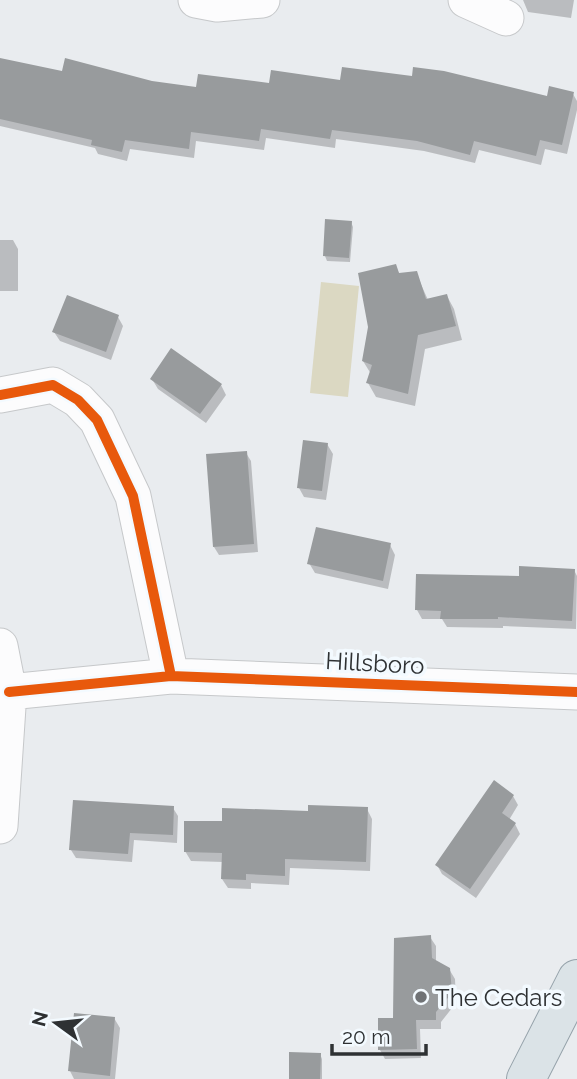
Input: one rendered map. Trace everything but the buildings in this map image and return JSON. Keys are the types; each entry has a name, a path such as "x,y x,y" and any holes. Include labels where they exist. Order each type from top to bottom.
{"main road":[{"path":"526,1079 577,979"}],"street":[{"path":"195,0 217,4 262,0"},
{"path":"466,0 506,18"},
{"path":"0,395 53,385 78,400 97,419 132,496 171,676"},
{"path":"0,646 9,692 0,827"},
{"name":"Hillsboro","path":"9,692 171,676 577,692"}],"shaded area":[{"path":"321,282 359,286 348,397 310,393"}],"cycle path":[{"path":"0,395 53,385 78,400 97,420 133,496 171,676"},
{"path":"9,692 171,676 577,692"}],"place":[{"name":"The Cedars","path":"421,997"}]}
